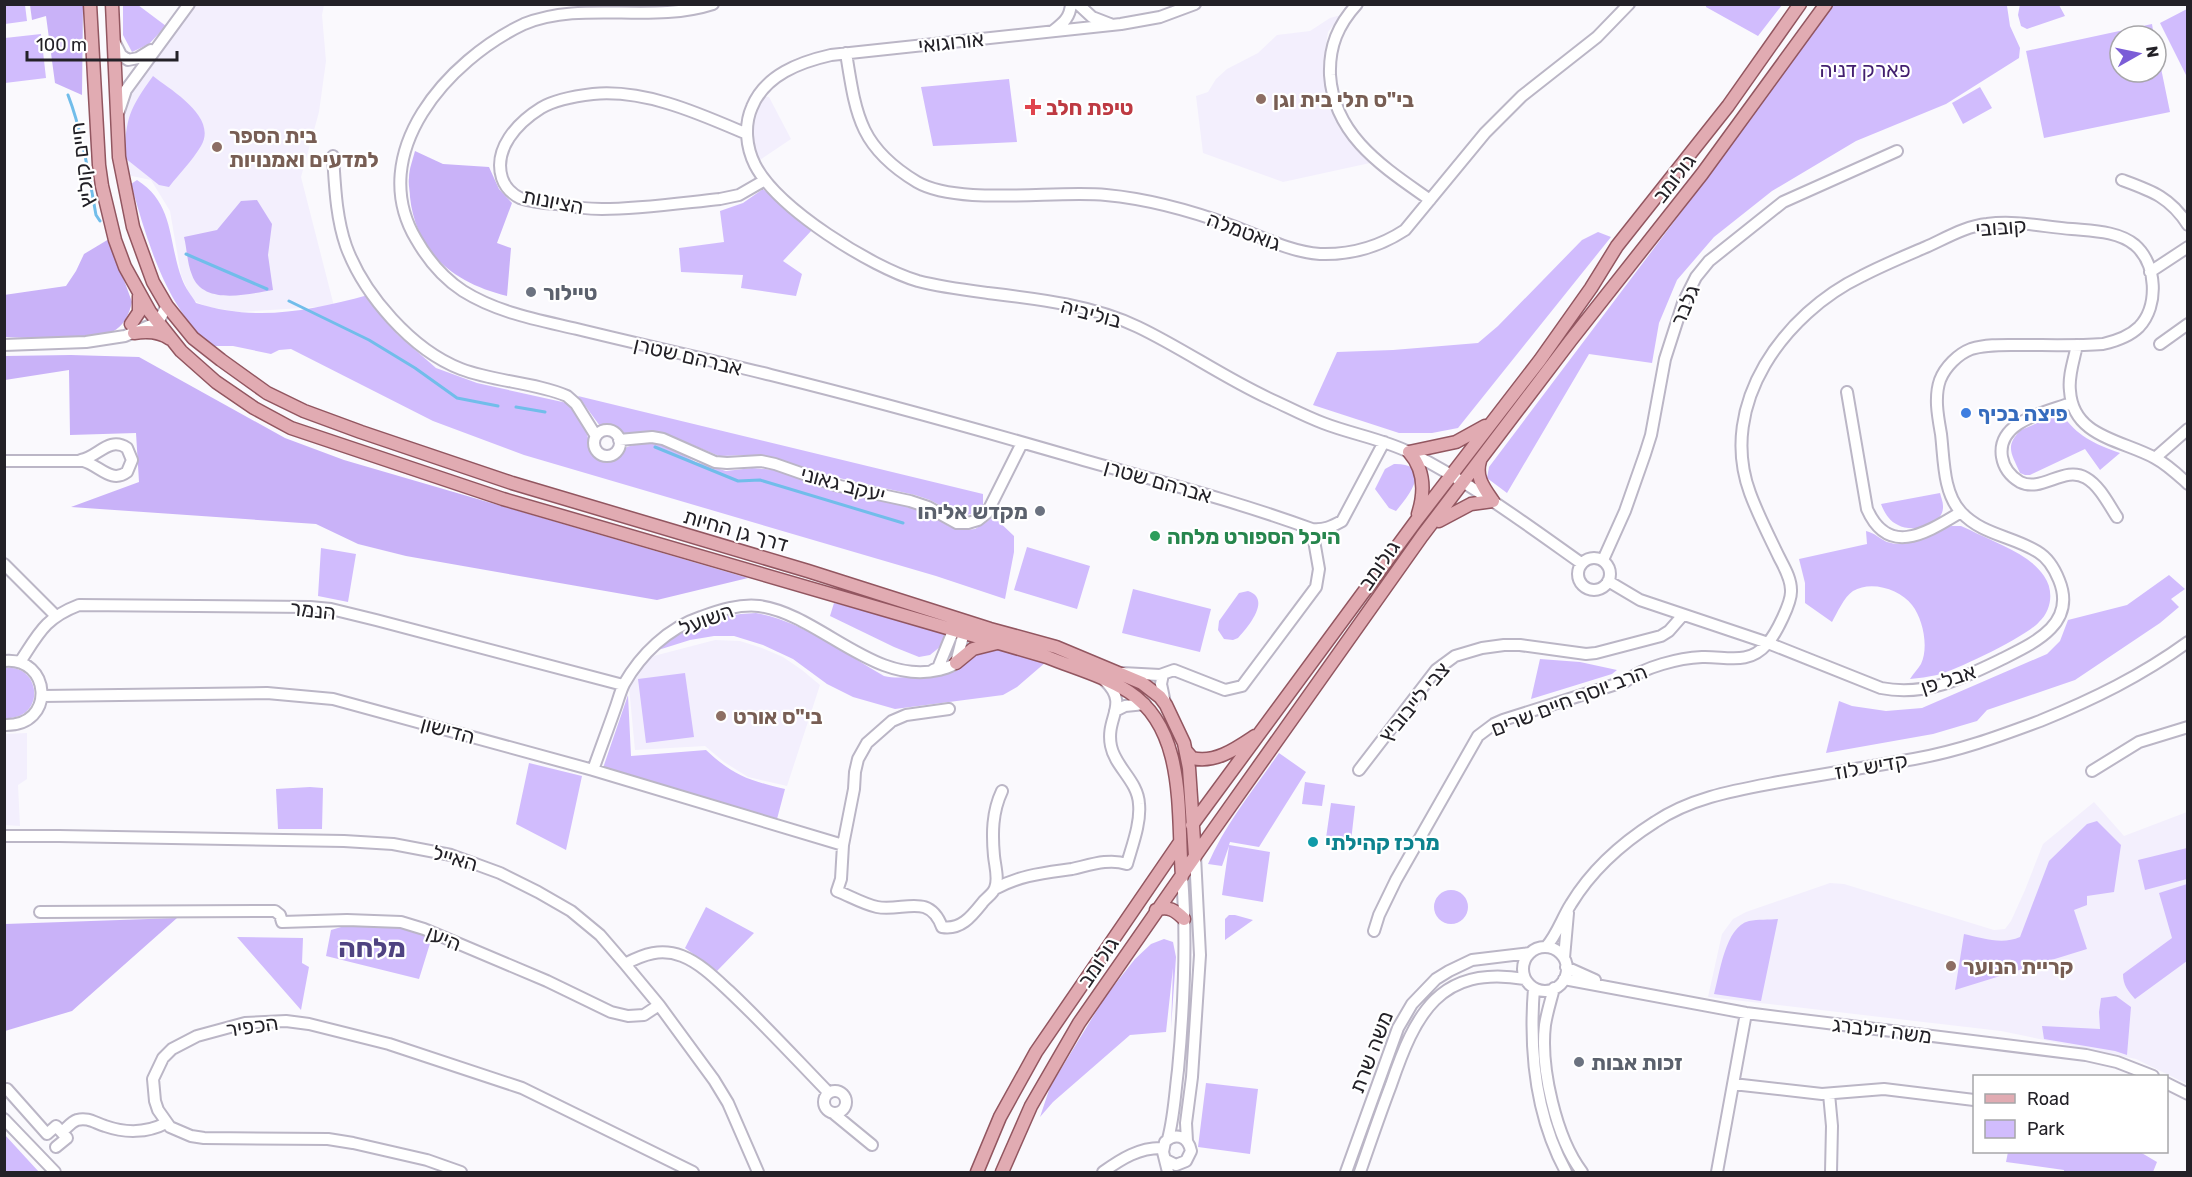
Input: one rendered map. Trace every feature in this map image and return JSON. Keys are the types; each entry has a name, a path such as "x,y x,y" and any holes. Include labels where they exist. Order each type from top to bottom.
{"main road":[{"name":"חיים קוליץ","path":"90,4 96,134 102,186 115,240 125,267 154,317"},
{"name":"חיים קוליץ","path":"112,4 122,176 133,227 153,282 167,306"},
{"name":"גולומב","path":"977,1173 1000,1117 1036,1052 1193,823 1416,521 1568,321 1617,246 1728,106 1800,4"},
{"name":"גולומב","path":"1002,1173 1015,1138 1047,1077 1079,1023 1156,910 1422,536 1571,340 1702,174 1826,4"},
{"path":"137,289 140,308 133,329 160,333 171,340"},
{"name":"דרך גן החיות","path":"167,306 193,338 221,360 267,393 304,411 512,483 961,627 998,643 1047,657 1129,692 1145,704 1160,724 1170,746 1174,768 1179,843"},
{"name":"דרך גן החיות","path":"154,317 171,340 194,364 216,382 254,408 291,428 503,499 961,627 990,629 1056,646 1121,673 1152,690 1166,705 1176,724 1186,751 1195,856"},
{"path":"1416,521 1422,503 1423,484 1418,462 1409,452 1456,442 1494,420"},
{"path":"1422,536 1446,516 1459,509 1471,504 1493,501 1479,477 1480,461"},
{"path":"956,663 973,648 998,643"},
{"path":"1186,751 1192,758 1212,758 1229,752 1263,731"},
{"path":"1179,843 1182,876"},
{"path":"1156,910 1170,909 1184,919"}],"street":[{"path":"118,117 126,90 189,4"},
{"name":"אברהם שטרן","path":"713,4 693,11 658,14 571,11 557,13 519,26 472,57 444,83 411,131 400,189 404,213 411,231 420,248 446,279 481,301 501,309 772,375 1022,442 1185,487 1312,529"},
{"path":"1053,31 1067,19 1071,4"},
{"path":"1078,4 1092,17 1113,25"},
{"name":"אורוגואי","path":"747,134 748,117 756,96 772,80 811,60 846,53 1113,25 1160,17 1196,4"},
{"path":"1357,4 1344,19 1332,47 1331,81 1338,111 1345,125 1365,150 1382,166 1430,200"},
{"name":"גואטמלה","path":"846,53 855,105 863,130 891,162 914,180 934,189 962,194 1091,194 1136,199 1178,207 1288,246 1318,254 1349,252 1380,244 1405,230 1485,133 1522,96 1597,37 1629,4"},
{"path":"113,38 117,50 128,60 138,58 157,47"},
{"name":"הציונות","path":"747,134 653,100 615,94 586,95 554,102 540,108 524,121 503,146 500,171 506,187 519,197 536,202 600,209 720,199 739,195 765,180"},
{"name":"בוליביה","path":"747,134 754,164 772,188 799,212 838,241 884,268 935,285 1065,305 1115,318 1155,336 1227,377 1302,414 1409,452 1463,483"},
{"name":"גלבר","path":"1603,560 1625,511 1645,454 1651,435 1665,359 1683,303 1696,277 1709,261 1783,202 1897,151"},
{"path":"333,156 335,190 346,245 354,265 392,320 415,343 446,363 482,376 567,396 576,404 596,436"},
{"path":"2122,180 2150,190 2164,198 2187,225"},
{"name":"קובובי","path":"1768,643 1790,602 1792,593 1787,574 1749,490 1742,454 1742,426 1753,392 1782,340 1811,309 1840,287 1956,233 1988,223 2029,224 2110,233 2134,244 2143,254 2150,272 2153,290 2152,302 2141,325 2133,333 2113,342 2077,345 1983,346 1963,353 1947,367 1940,378 1938,388 1938,413 1948,484 1952,498 1961,512"},
{"path":"2150,272 2187,247"},
{"path":"4,345 69,344 114,337 154,317 167,306"},
{"path":"2160,344 2187,324"},
{"path":"2077,345 2070,378 2072,403 2081,422 2095,433 2155,458 2168,466 2187,484"},
{"path":"1847,392 1867,510 1872,520 1887,534 1907,537 1917,536 1930,530 1961,512"},
{"path":"2072,403 2024,420 2014,427 2004,442 2002,454 2004,466 2010,475 2026,484 2048,482 2074,474 2085,477 2094,484 2117,517"},
{"path":"2155,458 2187,429"},
{"path":"603,431 610,431 619,440 616,451 608,456 603,456 595,449 594,440 603,431"},
{"name":"יעקב גאוני","path":"619,440 652,437 663,439 715,462 761,461 775,464 835,485 910,501 928,507 949,520 968,524 987,513 1022,442"},
{"path":"1121,673 1164,674 1178,671 1225,690 1236,689 1247,682 1316,587 1319,569 1312,529 1320,530 1342,521 1384,442"},
{"path":"4,461 81,460"},
{"path":"1463,483 1493,501 1581,563"},
{"name":"אבל פן","path":"1608,581 1640,600 1768,643 1881,688 1895,691 1929,689 1958,680 2043,637 2060,615 2062,604 2060,583 2048,562 2035,550 1979,527 1961,512"},
{"path":"1593,557 1603,560 1609,568 1608,581 1599,590 1587,589 1577,576 1581,563 1593,557"},
{"path":"4,564 55,615"},
{"name":"הנמר","path":"20,662 44,626 55,615 79,604 320,608 376,620 623,685"},
{"name":"השועל","path":"593,770 623,685 645,654 666,635 695,618 739,606 759,606 788,614 858,654 886,665 925,673 948,668 956,663"},
{"name":"צבי לייבוביץ","path":"1359,770 1436,670 1455,656 1482,648 1512,645 1577,654 1596,653 1661,636 1669,631 1683,615"},
{"path":"956,663 961,627"},
{"path":"925,673 938,668 946,645 961,627"},
{"name":"קדיש לוז","path":"1546,947 1586,882 1621,846 1657,820 1687,805 1725,793 1973,746 2085,702 2151,668 2187,642"},
{"name":"הרב יוסף חיים שרים","path":"1374,931 1396,880 1478,736 1487,728 1503,720 1626,681 1641,670 1695,658 1742,659 1750,657 1768,643"},
{"path":"4,661 20,662 30,668 40,681 42,696 36,713 25,722 15,726 4,726"},
{"path":"1164,674 1161,684 1166,705"},
{"path":"949,709 906,715 892,721 867,743 858,759 843,845 842,879 837,891 874,906 892,909 920,905 931,910 942,927 952,929 972,916 995,889 1006,883 1044,871 1117,861 1127,864 1139,804 1132,783 1111,749 1110,728 1118,699 1105,681"},
{"name":"הדישון","path":"42,696 267,693 313,695 593,770 843,845"},
{"path":"1115,711 1129,705 1145,704"},
{"path":"2092,771 2139,742 2187,727"},
{"path":"995,889 997,876 993,823 1002,791"},
{"name":"האייל","path":"4,836 344,841 401,845 439,852 491,870 557,902 600,935 659,1005 705,1067 728,1103 758,1173"},
{"path":"1166,1160 1183,1167 1191,1153 1187,1141 1186,1123 1193,1066 1200,955 1195,856"},
{"path":"1168,1173 1165,1144 1172,1120 1181,1041 1184,985 1182,876"},
{"name":"קדיש לוז","path":"1565,962 1570,905"},
{"name":"היען","path":"40,912 275,911 280,915 282,922 372,920 401,922 424,929 547,981 611,1012 628,1016 644,1015 659,1005"},
{"path":"1546,947 1557,950 1565,962 1564,979 1554,988 1545,990 1534,988 1526,979 1523,967 1530,953 1537,948 1546,947"},
{"path":"625,964 642,954 652,952 682,956 714,977 829,1093 840,1093 845,1101 842,1111 833,1113"},
{"name":"משה שרת","path":"1346,1173 1398,1028 1412,1004 1436,979 1465,963 1490,957 1530,953"},
{"name":"משה זילברג","path":"1565,962 1608,988"},
{"name":"משה שרת","path":"1360,1173 1397,1067 1423,1012 1444,992 1464,981 1486,976 1526,979"},
{"name":"משה זילברג","path":"1564,979 1746,1013 2086,1055 2117,1062 2148,1075"},
{"path":"1534,988 1531,1040 1538,1094 1555,1153 1566,1173"},
{"path":"1554,988 1545,1025 1547,1072 1559,1126 1567,1147 1582,1173"},
{"path":"1717,1173 1746,1013"},
{"name":"הכפיר","path":"166,1123 155,1101 153,1079 163,1058 172,1049 197,1036 245,1023 286,1021 309,1023 360,1036 522,1088 693,1173"},
{"path":"1733,1084 1829,1094 1884,1089 1973,1100"},
{"path":"2168,1084 2187,1094"},
{"path":"7,1089 47,1134 56,1126 67,1138 56,1148"},
{"path":"829,1093 824,1100 824,1106 872,1145"},
{"path":"1829,1094 1832,1126 1831,1173"},
{"path":"4,1119 55,1173"},
{"path":"62,1132 80,1119 88,1119 110,1128 141,1131 151,1130 166,1123 177,1131 204,1138 299,1138 353,1143 427,1160 461,1173"},
{"path":"1103,1173 1136,1152 1165,1144 1179,1136 1187,1141"}],"shaded area":[{"path":"30,5 83,5 82,95 55,83 46,16 32,20"},
{"name":"בית הספר למדעים ואמנויות","path":"194,5 324,5 322,15 326,61 319,112 301,177 334,306 240,312 208,307 192,300 181,275 170,211 151,180 127,175 123,119 134,84"},
{"name":"בי\"ס תלי בית וגן","path":"1341,15 1328,32 1323,63 1327,101 1340,129 1370,163 1283,182 1203,153 1196,96 1208,92 1216,79 1227,69 1258,53 1277,35 1310,31 1330,18"},
{"path":"756,96 769,97 791,139 754,164 749,149"},
{"path":"415,151 443,164 489,167 499,189 512,203 497,243 511,248 507,296 470,283 441,263 429,250 420,234 410,197 409,175"},
{"path":"257,200 272,224 268,255 273,290 228,296 206,291 198,285 192,275 184,237 217,230 241,201"},
{"path":"109,239 132,302 128,316 120,327 103,335 90,337 60,339 5,337 4,295 66,286 84,254"},
{"path":"5,356 139,357 285,438 344,460 748,578 657,600 406,556 358,544 316,524 71,507 139,482 136,433 70,435 69,370 5,380"},
{"name":"בי\"ס אורט","path":"715,640 740,641 783,657 820,685 787,786 748,777 724,762 705,746 635,750 629,687 646,658"},
{"path":"27,733 27,779 18,785 20,826 5,825 5,734"},
{"name":"קריית הנוער","path":"2094,802 2124,836 2187,812 2187,1084 2136,1059 2001,1031 1708,997 1722,934 1733,919 1746,912 1830,883 1844,884 1994,930 2005,929 2025,890 2043,844"},
{"path":"177,918 72,1011 5,1031 5,924"}],"green space":[{"path":"2020,4 2059,5 2065,16 2027,29 2021,26 2018,15"},
{"path":"4,5 25,5 27,21 5,24"},
{"path":"123,5 138,5 166,26 149,44 132,52 123,35"},
{"path":"1706,5 1782,5 1758,36"},
{"name":"פארק דניה","path":"1833,5 2009,5 2007,6 2010,26 2020,48 2019,58 1946,104 1856,141 1772,191 1714,237 1677,280 1659,323 1652,363 1589,354 1507,493 1487,478 1489,467 1710,174"},
{"path":"2187,9 2187,77 2168,39 2168,24 2160,23"},
{"path":"2108,33 2108,84 2164,84 2170,112 2044,138 2026,51"},
{"path":"41,34 46,78 5,83 5,38"},
{"path":"153,76 181,97 198,115 205,135 201,146 190,162 169,187 159,185 125,158 126,133 130,114"},
{"path":"1009,79 1017,142 933,146 921,87"},
{"path":"1980,87 1992,108 1963,124 1952,103"},
{"path":"137,180 149,190 164,212 182,279 196,303 218,309 261,313 303,310 368,295 397,334 436,368 477,383 567,403 581,416 594,456 605,461 619,456 627,447 640,443 662,444 696,462 726,471 752,468 775,470 874,496 914,508 950,527 975,529 994,517 1014,536 1014,552 1005,599 936,576 524,455 433,421 291,349 279,350 271,354 233,346 210,346 181,310 160,271 151,250 131,184"},
{"path":"763,189 812,230 783,261 802,274 796,296 741,288 743,275 681,272 679,248 724,242 720,211 743,203"},
{"path":"1598,232 1611,237 1458,428 1432,433 1399,433 1313,405 1337,352 1478,343 1498,326 1582,240"},
{"path":"578,396 983,494 983,507 971,514 960,516 930,500 915,495 839,478 769,458 753,455 719,456 671,436 654,433 622,436 616,429 600,426"},
{"path":"2061,413 2080,434 2120,453 2100,470 2085,449 2030,475 2020,473 2011,450 2016,436 2021,430"},
{"path":"1394,464 1406,465 1416,474 1412,489 1396,511 1389,508 1375,489 1385,469"},
{"path":"1940,493 1943,504 1942,513 1933,523 1919,528 1904,527 1895,523 1887,516 1881,504"},
{"path":"1951,526 1961,526 2010,549 2029,561 2044,576 2049,587 2049,606 2047,612 2032,628 1960,667 1937,675 1910,679 1921,664 1925,642 1922,625 1907,599 1885,588 1868,586 1860,588 1847,597 1832,622 1805,603 1805,583 1799,559 1867,544 1866,531 1887,542 1904,544 1920,540"},
{"path":"1027,547 1090,566 1077,609 1014,590"},
{"path":"321,548 356,554 348,602 318,596"},
{"path":"2169,575 2185,589 2171,599 2179,607 2160,623 2075,680 1987,710 1977,721 1933,734 1826,753 1839,701 1852,706 1886,711 1922,708 2047,654 2060,641 2068,620 2127,605"},
{"path":"1133,589 1211,609 1200,652 1122,633"},
{"path":"1248,591 1258,600 1256,613 1238,638 1224,639 1218,630 1219,621 1239,593"},
{"path":"834,603 944,630 946,642 930,655 919,657 830,616"},
{"path":"756,613 806,630 884,676 901,678 916,675 994,649 1015,650 1046,662 1017,687 1003,695 895,709 853,697 827,684 793,659 763,645 734,636 714,636 690,640 655,651 678,634 702,623 727,616"},
{"path":"1540,659 1580,662 1617,670 1612,674 1531,699"},
{"path":"5,668 17,669 26,674 32,683 34,692 33,702 28,710 18,716 5,718"},
{"path":"685,673 694,737 646,743 638,679"},
{"path":"628,695 631,756 706,750 725,766 742,776 785,789 777,819 603,768"},
{"path":"1279,753 1306,772 1259,847 1230,842 1229,845 1270,852 1263,902 1222,895 1229,846 1222,866 1208,864 1231,821"},
{"path":"529,763 582,776 566,850 516,824"},
{"path":"1305,782 1325,785 1322,806 1302,804"},
{"path":"323,788 322,829 278,829 276,789"},
{"path":"1331,803 1355,806 1351,841 1326,838"},
{"path":"2097,821 2121,845 2114,892 2087,896 2087,905 2074,910 2087,949 1955,990 1964,934 1999,941 2020,937 2049,861 2087,824"},
{"path":"2187,848 2187,879 2145,890 2138,860"},
{"path":"2187,884 2187,961 2135,999 2126,988 2123,974 2172,938 2159,893"},
{"path":"1451,890 1463,895 1468,907 1463,919 1451,924 1439,919 1434,907 1439,895"},
{"path":"706,907 754,933 717,971 685,948"},
{"path":"1229,915 1253,920 1225,940 1225,919"},
{"path":"1778,919 1761,1001 1714,994 1725,952 1734,932 1749,921"},
{"path":"379,924 432,937 419,979 326,956 331,930 348,925"},
{"path":"237,937 303,938 302,963 309,967 301,1010"},
{"path":"1164,939 1173,942 1176,957 1171,1028 1173,968 1166,1032 1130,1035 1053,1102 1040,1117 1050,1087 1105,997 1135,959 1151,944"},
{"path":"2116,996 2131,1007 2127,1055 2044,1039 2042,1026 2100,1029 2101,998"},
{"path":"1206,1083 1258,1089 1250,1154 1198,1147"},
{"path":"5,1135 39,1172 5,1172"},
{"path":"2008,1153 2142,1153 2157,1162 2153,1172 2064,1172 2064,1170 2006,1162"}],"waterway":[{"path":"68,95 81,139 96,215 100,221"},
{"path":"186,254 267,289"},
{"path":"289,301 369,340 415,368 457,398 498,406"},
{"path":"516,407 545,412"},
{"path":"655,447 738,481 760,480 903,523"}],"place":[{"name":"בי\"ס תלי בית וגן","path":"1261,99"},
{"name":"טיפת חלב","path":"1033,107"},
{"name":"בית הספר למדעים ואמנויות","path":"217,147"},
{"name":"טיילור","path":"531,292"},
{"name":"פיצה בכיף","path":"1966,413"},
{"name":"מקדש אליהו","path":"1040,511"},
{"name":"היכל הספורט מלחה","path":"1155,536"},
{"name":"בי\"ס אורט","path":"721,716"},
{"name":"מרכז קהילתי","path":"1313,842"},
{"name":"קריית הנוער","path":"1951,966"},
{"name":"זכות אבות","path":"1579,1062"}],"district":[{"name":"מלחה","path":"372,948"}]}
